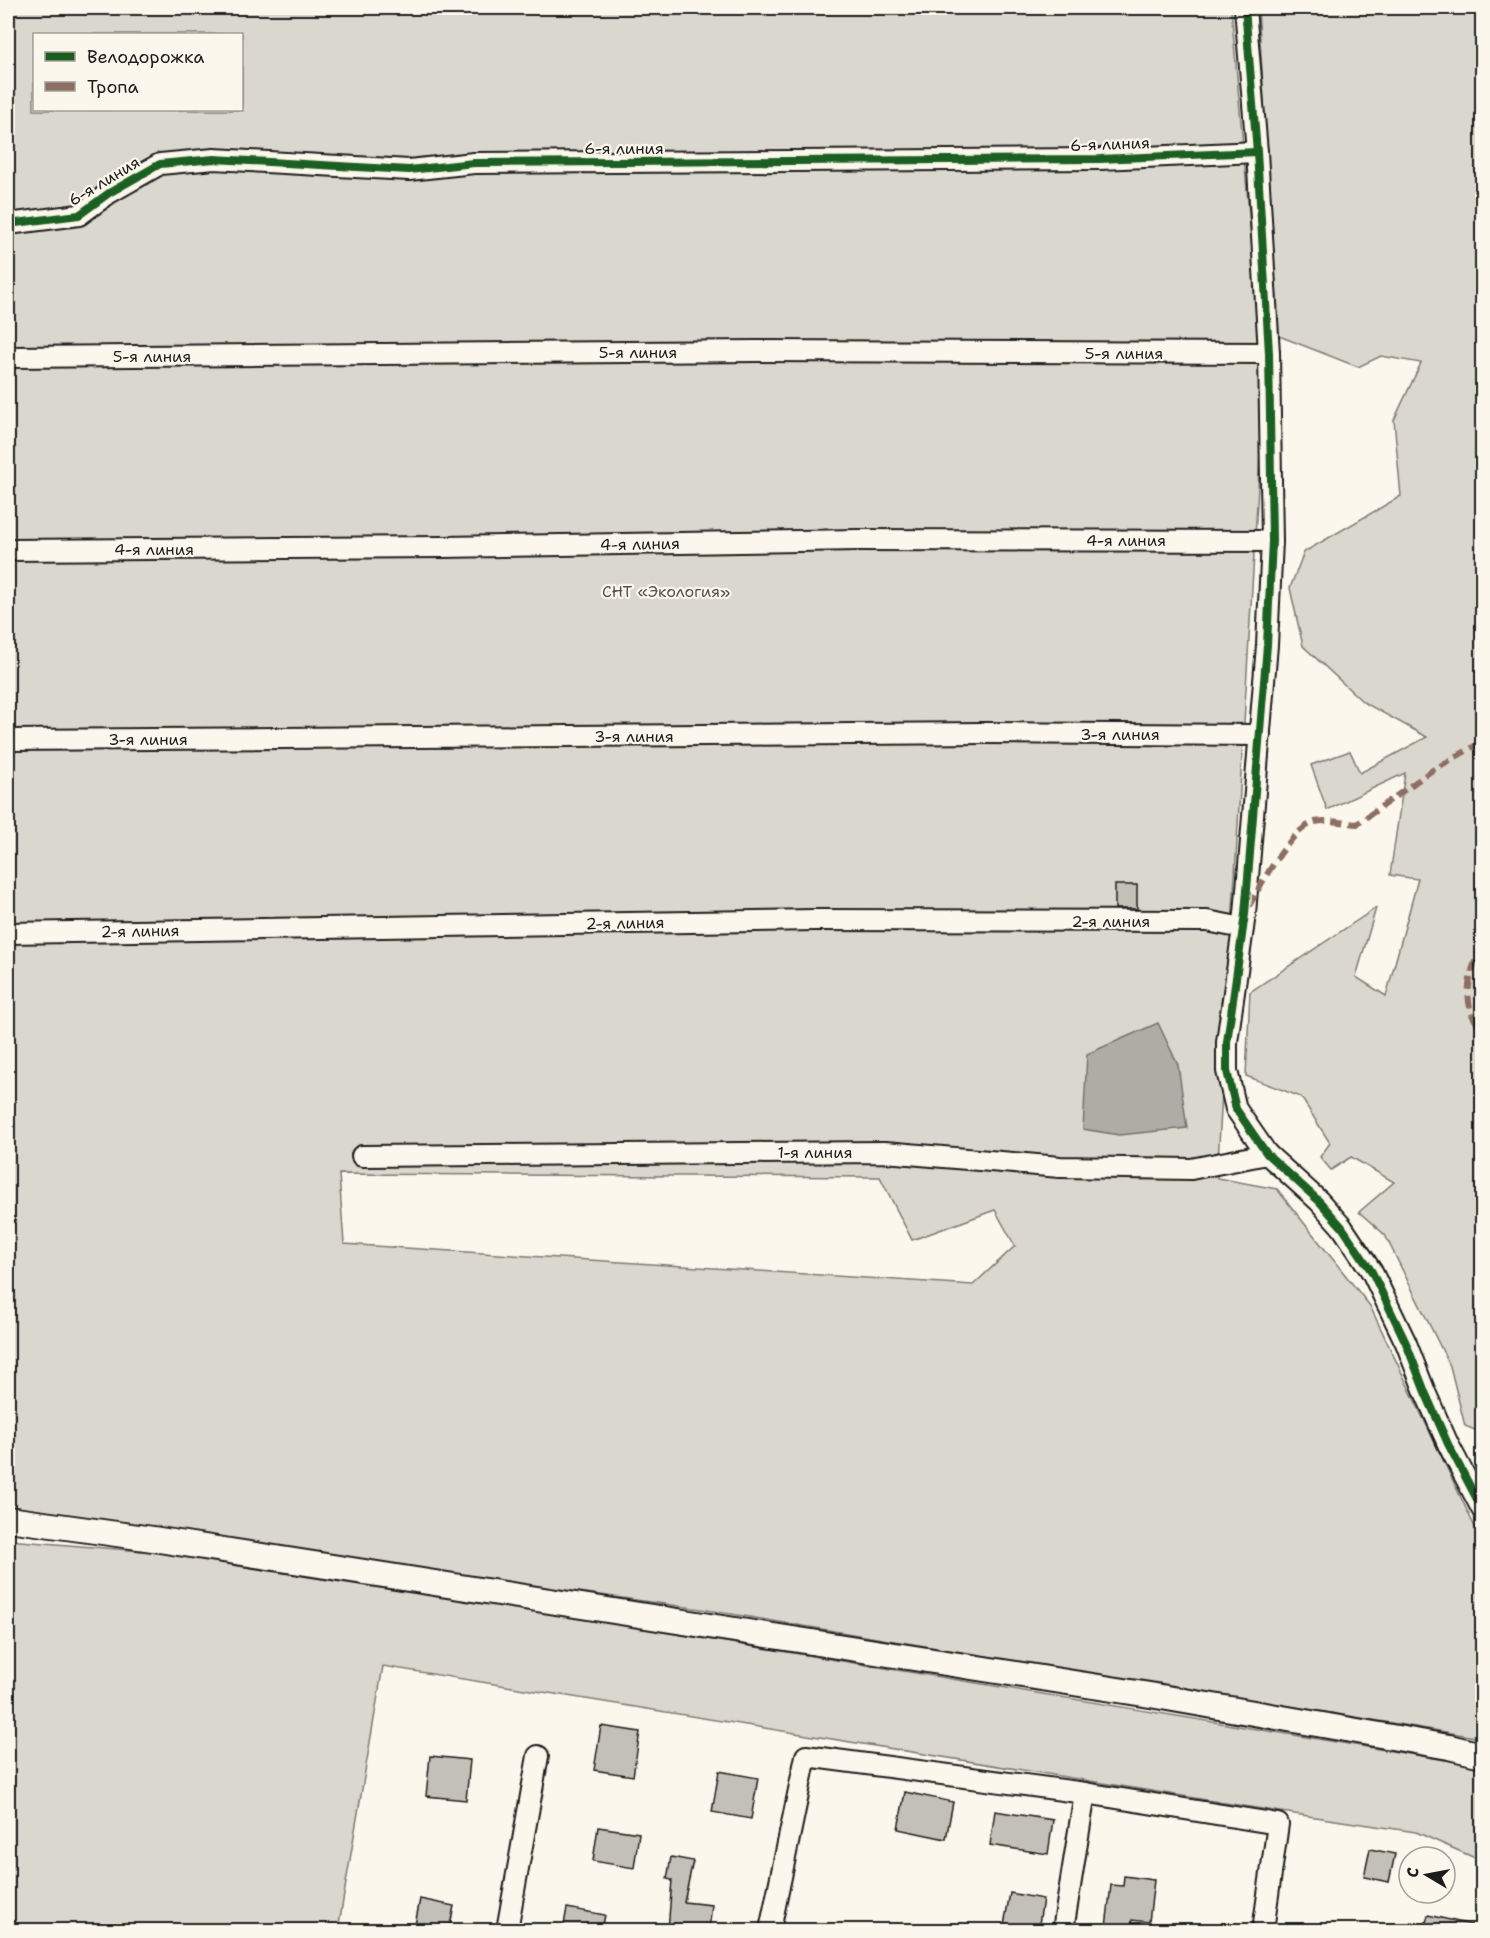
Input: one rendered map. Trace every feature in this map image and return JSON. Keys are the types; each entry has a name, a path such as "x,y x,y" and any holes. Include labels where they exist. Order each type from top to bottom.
{"main road":[{"path":"8,1519 153,1539 1150,1695 1449,1747 1482,1755"}],"street":[{"path":"1245,8 1257,152 1269,353 1272,541 1260,735 1243,928 1227,1042 1227,1071 1236,1109 1267,1154 1327,1210 1342,1227 1372,1272 1406,1343 1448,1444 1482,1509"},
{"name":"6-я линия","path":"8,224 79,216 109,193 160,164 214,159 409,170 474,163 1100,159 1257,152"},
{"name":"5-я линия","path":"8,357 745,351 1269,353"},
{"name":"4-я линия","path":"8,549 432,547 858,540 1272,541"},
{"name":"3-я линия","path":"8,740 973,733 1260,735"},
{"name":"2-я линия","path":"8,933 814,920 1207,921 1243,928"},
{"name":"1-я линия","path":"362,1156 885,1152 1060,1167 1191,1170 1267,1154"},
{"path":"507,1930 538,1756"},
{"path":"770,1930 806,1756 1085,1794 1278,1824 1263,1930"},
{"path":"1063,1930 1085,1794"}],"green space":[{"name":"СНТ «Экология»","path":"8,8 1231,8 1264,385 1217,1178 1277,1189 1370,1306 1482,1542 1482,1738 701,1609 8,1513","holes":["339,1174 880,1177 912,1240 995,1210 1015,1246 973,1285 344,1244"]},
{"path":"1258,8 1482,8 1482,1433 1465,1426 1450,1366 1385,1235 1359,1212 1394,1182 1351,1157 1331,1170 1320,1157 1330,1143 1301,1097 1246,1076 1250,992 1376,908 1356,977 1386,996 1418,879 1390,875 1405,773 1327,810 1311,765 1350,751 1360,773 1427,737 1363,702 1303,646 1290,588 1304,552 1401,496 1394,420 1421,363 1381,356 1358,367 1279,336"},
{"path":"8,1540 201,1556 1482,1766 1482,1861 1457,1850 1457,1845 1446,1845 1416,1832 383,1666 338,1930 37,1930 8,1926"}],"shaded area":[{"path":"1158,1023 1178,1065 1187,1128 1119,1135 1083,1129 1087,1054"}],"building":[{"path":"1115,885 1137,885 1137,909 1115,909"},
{"path":"601,1726 640,1732 633,1776 594,1770"},
{"path":"430,1756 470,1760 466,1800 426,1796"},
{"path":"719,1771 758,1778 751,1819 712,1812"},
{"path":"905,1792 953,1802 946,1839 898,1829"},
{"path":"995,1811 1053,1820 1048,1854 990,1845"},
{"path":"598,1827 639,1833 634,1868 593,1861"},
{"path":"1370,1849 1395,1854 1389,1882 1364,1877"},
{"path":"671,1857 693,1861 684,1902 712,1905 709,1930 668,1930 672,1880 667,1879"},
{"path":"1124,1876 1154,1880 1149,1922 1132,1920 1131,1930 1106,1927 1111,1885 1123,1886"},
{"path":"1010,1893 1043,1899 1038,1930 1003,1930"},
{"path":"420,1899 454,1906 449,1930 414,1930"},
{"path":"567,1908 605,1915 602,1930 563,1930"},
{"path":"1428,1915 1472,1925 1471,1930 1424,1930"}],"marked path":[{"path":"1249,906 1277,858 1305,827 1320,821 1357,824 1431,771 1482,742"},
{"path":"1482,944 1473,969 1468,996 1472,1014 1482,1030"}],"cycle path":[{"path":"1245,8 1257,152 1269,353 1272,541 1267,645 1245,914 1227,1042 1227,1071 1236,1109 1267,1154 1319,1201 1342,1227 1372,1272 1406,1343 1448,1444 1482,1509"},
{"path":"8,224 79,215 109,193 160,164 214,159 409,170 474,163 1100,159 1257,152"}]}
